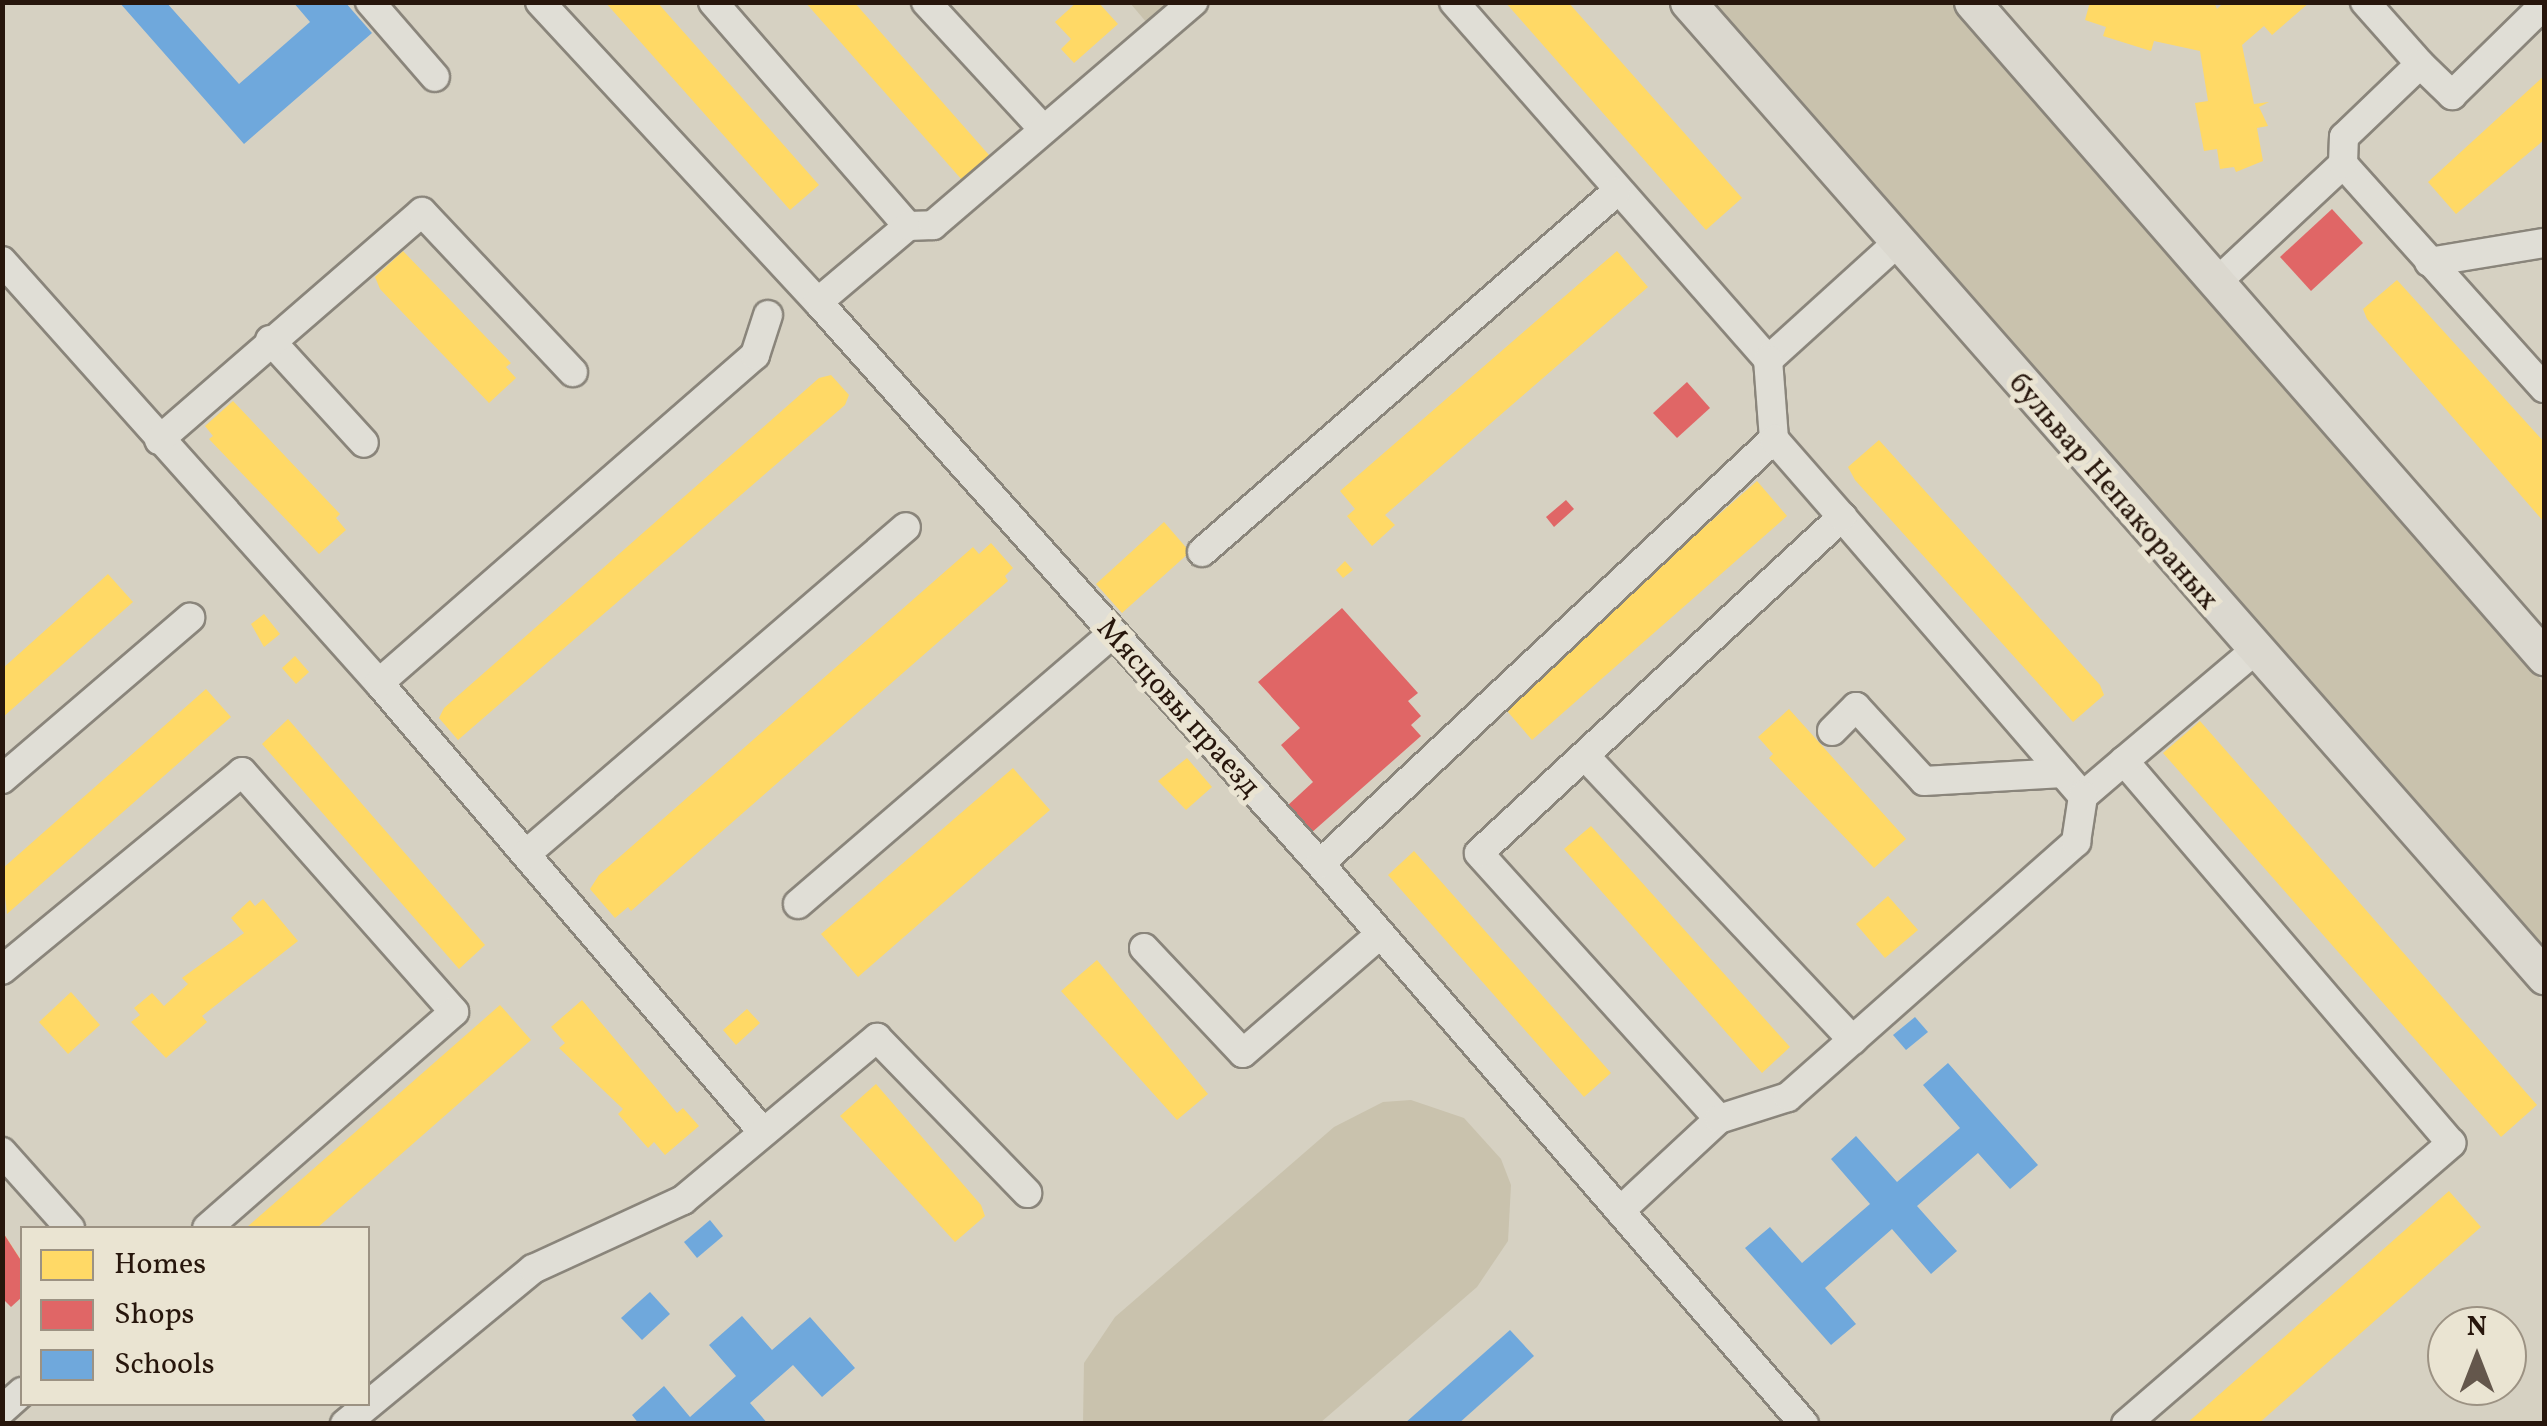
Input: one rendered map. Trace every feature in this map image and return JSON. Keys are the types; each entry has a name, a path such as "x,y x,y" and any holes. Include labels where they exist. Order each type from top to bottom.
{"main road":[{"name":"бульвар Непакораных","path":"1688,2 2253,652 2544,976"},
{"path":"1976,4 2544,656"}],"street":[{"path":"370,2 435,77"},
{"name":"Мясцовы праезд","path":"540,2 818,302 1320,864 1378,936 1804,1424"},
{"path":"713,2 908,226"},
{"path":"926,2 1043,129"},
{"path":"818,302 908,226 933,225 1193,2"},
{"path":"1454,2 1616,192 1768,360 1774,439 2083,796"},
{"path":"2365,2 2452,95 2544,6"},
{"path":"2420,64 2344,137 2343,164 2544,388"},
{"path":"2218,281 2343,164"},
{"path":"1202,552 1616,192"},
{"path":"159,440 422,212 573,372"},
{"path":"1768,360 1896,243"},
{"path":"2428,262 2544,243"},
{"path":"2,261 380,683 762,1132"},
{"path":"380,683 755,355 768,315"},
{"path":"270,340 364,443"},
{"path":"1320,864 1774,439"},
{"path":"1719,1119 1479,853 1842,517"},
{"path":"526,854 906,527"},
{"path":"2,779 190,618"},
{"path":"798,904 1112,635"},
{"path":"1620,1211 1719,1119 1788,1097 1853,1040 2076,842 2083,796 2253,652"},
{"path":"1832,731 1856,707 1924,781 2062,773"},
{"path":"1586,757 1853,1040"},
{"path":"2124,761 2451,1143 2126,1424"},
{"path":"2,970 242,772 454,1012 208,1226"},
{"path":"1144,948 1243,1053 1378,936"},
{"path":"370,1403 533,1269 683,1200 878,1038 1027,1193"},
{"path":"2,1152 68,1226"},
{"path":"345,1424 367,1406"}],"shaded area":[{"path":"1130,3 1186,3 1153,30"},
{"path":"1714,3 1957,3 1979,27 2544,683 2544,948"},
{"path":"1411,1100 1464,1118 1501,1159 1511,1185 1508,1241 1477,1287 1320,1423 1083,1423 1084,1363 1115,1317 1334,1127 1383,1102"}],"building: Homes":[{"path":"605,2 657,2 819,185 790,210"},
{"path":"805,2 854,2 989,155 962,180"},
{"path":"1077,2 1098,2 1118,24 1074,63 1061,49 1071,39 1055,22"},
{"path":"1505,2 1568,2 1742,198 1706,230"},
{"path":"2090,2 2214,2 2217,9 2224,2 2310,2 2272,35 2264,26 2242,45 2254,104 2269,102 2259,107 2268,126 2257,128 2263,161 2236,172 2234,167 2220,169 2217,149 2204,151 2195,103 2208,101 2200,51 2154,41 2151,51 2103,36 2106,27 2085,20"},
{"path":"2544,76 2544,140 2456,214 2428,182"},
{"path":"403,251 511,363 506,367 516,378 489,403 380,289 375,277"},
{"path":"1617,251 1648,287 1385,515 1395,525 1372,546 1347,516 1355,509 1340,491"},
{"path":"2397,280 2544,442 2544,522 2367,319 2363,309"},
{"path":"831,375 849,395 845,405 458,740 439,718 444,708 819,378"},
{"path":"233,401 340,514 336,518 346,530 319,554 209,439 213,436 205,426"},
{"path":"1879,440 2100,685 2104,695 2073,722 1855,480 1848,467"},
{"path":"1757,481 1787,516 1532,740 1502,705"},
{"path":"1164,522 1190,552 1122,613 1096,584"},
{"path":"991,543 1013,568 1005,576 1008,581 631,911 628,907 615,918 590,889 599,875 973,547 979,554"},
{"path":"1345,561 1353,570 1343,578 1336,570"},
{"path":"108,574 133,602 2,718 2,669"},
{"path":"264,614 280,634 264,647 251,624"},
{"path":"295,656 309,672 296,684 282,668"},
{"path":"206,689 231,717 7,914 2,869"},
{"path":"1789,709 1906,839 1874,868 1769,758 1773,754 1758,737"},
{"path":"288,719 485,945 459,969 262,744"},
{"path":"2200,721 2537,1105 2501,1137 2163,753"},
{"path":"1187,758 1212,787 1186,810 1158,781"},
{"path":"1013,768 1050,810 858,977 821,934"},
{"path":"1591,826 1790,1047 1762,1073 1564,849"},
{"path":"1414,851 1611,1073 1584,1097 1388,875"},
{"path":"1888,896 1918,930 1885,958 1856,924"},
{"path":"263,899 298,941 202,1016 207,1022 166,1058 131,1022 140,1015 134,1008 152,993 164,1006 188,984 182,978 244,933 231,918 250,900 255,906"},
{"path":"1097,960 1208,1094 1177,1120 1061,991"},
{"path":"71,992 100,1025 68,1054 39,1022"},
{"path":"582,1000 677,1113 683,1108 699,1126 665,1155 654,1142 648,1148 618,1114 623,1109 559,1048 565,1043 551,1027"},
{"path":"500,1005 531,1040 319,1226 248,1226"},
{"path":"747,1009 760,1023 736,1045 723,1030"},
{"path":"876,1084 981,1205 985,1216 955,1242 840,1116"},
{"path":"2449,1191 2481,1227 2258,1424 2186,1424"},
{"path":"2,1231 20,1264 2,1287"}],"building: Shops":[{"path":"2332,209 2363,243 2311,291 2280,257"},
{"path":"1687,382 1710,408 1677,438 1653,413"},
{"path":"1566,500 1574,509 1554,527 1546,517"},
{"path":"1342,608 1418,693 1408,701 1421,716 1411,725 1421,736 1310,834 1286,807 1313,782 1281,745 1300,728 1258,682"},
{"path":"2,1231 20,1259 20,1299 11,1307 2,1298"}],"building: Schools":[{"path":"119,2 166,2 239,84 310,22 293,2 345,2 372,33 244,144"},
{"path":"1915,1017 1928,1032 1906,1050 1893,1035"},
{"path":"1948,1063 2038,1165 2010,1189 1978,1153 1917,1206 1957,1251 1931,1274 1892,1229 1825,1288 1856,1324 1831,1345 1745,1248 1770,1227 1802,1263 1870,1204 1831,1159 1856,1136 1897,1182 1960,1128 1923,1085"},
{"path":"710,1220 723,1236 697,1258 684,1242"},
{"path":"650,1292 670,1314 642,1340 621,1318"},
{"path":"742,1316 772,1350 810,1317 855,1368 822,1397 793,1365 750,1403 768,1424 639,1424 632,1415 664,1386 690,1417 736,1376 709,1345"},
{"path":"1510,1330 1534,1356 1458,1424 1404,1424"}]}
